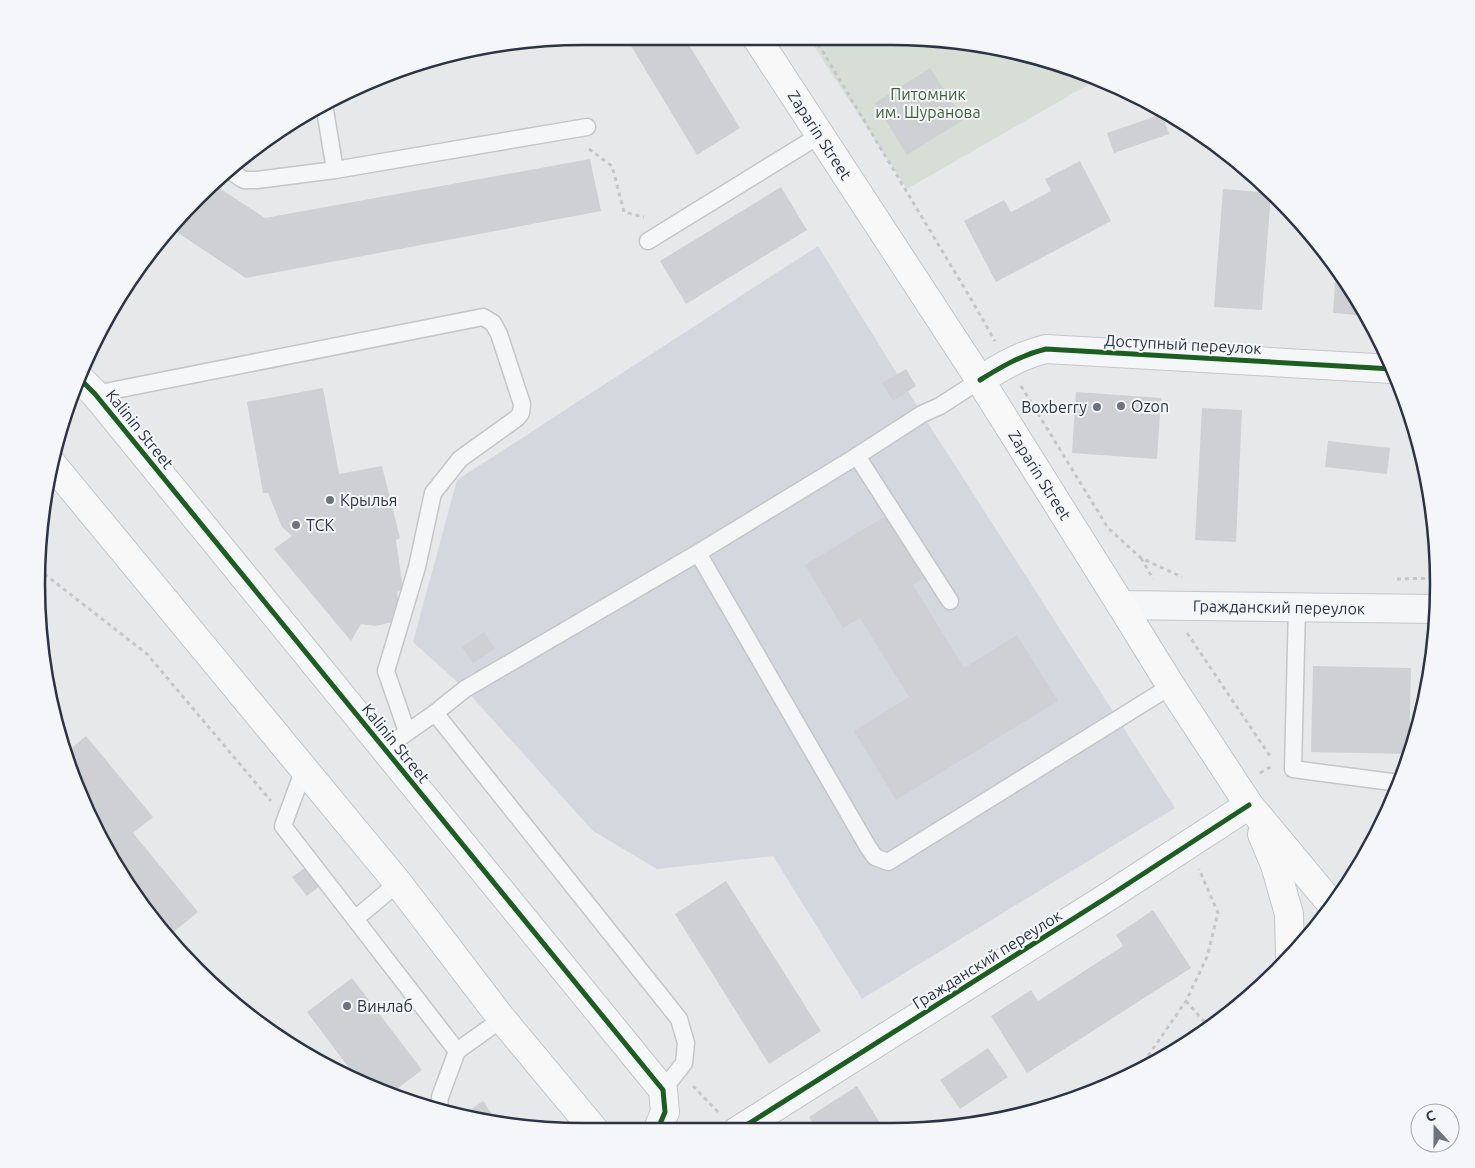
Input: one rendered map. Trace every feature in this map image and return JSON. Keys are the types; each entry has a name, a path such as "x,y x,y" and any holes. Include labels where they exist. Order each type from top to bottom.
{"main road":[{"name":"Zaparin Street","path":"761,45 980,380 1171,686 1249,805 1327,900"},
{"path":"57,470 398,883 502,1019 589,1123"},
{"path":"1249,805 1275,865 1289,914 1290,946"}],"street":[{"name":"Доступный переулок","path":"980,380 1007,363 1029,353 1046,349 1385,369"},
{"name":"Kalinin Street","path":"88,387 385,748 671,1080"},
{"name":"Гражданский переулок","path":"1121,605 1429,609"},
{"name":"Гражданский переулок","path":"731,1123 1097,904 1249,805"},
{"path":"661,1123 665,1112 671,1080"}],"lane":[{"path":"325,111 335,170"},
{"path":"235,174 244,180 257,180 335,170 587,126"},
{"path":"648,241 820,136"},
{"path":"88,387 482,317 493,323 499,334 522,404 517,418 460,459 433,493 417,566 386,671 407,732"},
{"path":"385,748 435,713 465,689 698,553 980,380"},
{"path":"857,456 950,601"},
{"path":"698,553 868,847 875,857 888,862 1171,686"},
{"path":"1297,607 1293,769 1392,782"},
{"path":"435,713 679,1019 686,1043 684,1062 671,1080"},
{"path":"304,769 283,826 457,1050"},
{"path":"355,919 398,883"},
{"path":"440,1104 440,1097 457,1050 502,1019"}],"path":[{"path":"819,45 968,294 1007,363 1108,528 1141,558 1183,578"},
{"path":"570,130 589,149 612,166 624,212 673,225"},
{"path":"1141,558 1169,605 1276,764"},
{"path":"45,575 147,654 285,819"},
{"path":"1397,579 1430,578"},
{"path":"1147,1058 1186,1001 1207,957 1218,913 1189,844"},
{"path":"1186,1001 1205,1022"},
{"path":"671,1080 728,1123"}],"shaded area":[{"path":"818,246 922,414 1175,808 862,999 773,856 657,869 593,831 465,689 413,642 457,480"}],"green space":[{"name":"Питомник им. Шуранова","path":"813,45 926,46 961,50 1031,63 1090,84 907,189"}],"building":[{"path":"630,45 689,45 740,128 697,155"},
{"path":"930,68 963,120 907,155 875,103"},
{"path":"1157,116 1164,119 1169,134 1114,153 1107,133"},
{"path":"590,159 601,211 246,278 176,232 219,188 265,218"},
{"path":"1080,161 1111,221 996,282 964,221 1004,200 1011,212 1051,191 1045,179"},
{"path":"781,187 807,230 686,304 660,261"},
{"path":"1223,189 1260,192 1270,201 1262,310 1214,307"},
{"path":"1335,279 1358,315 1333,313"},
{"path":"906,369 916,386 893,401 882,383"},
{"name":"Крылья","path":"323,388 339,474 382,466 400,538 396,540 403,589 397,592 400,609 392,622 376,626 361,624 351,641 274,549 292,536 282,527 268,493 263,493 247,402"},
{"path":"1076,392 1161,398 1157,459 1072,453"},
{"path":"1202,408 1242,410 1236,542 1195,540"},
{"path":"1328,441 1390,448 1387,474 1325,467"},
{"path":"889,514 927,575 913,585 964,668 1017,635 1058,701 896,800 854,731 909,697 860,618 843,628 805,565"},
{"path":"484,632 495,649 473,663 462,647"},
{"path":"1313,666 1411,668 1410,731 1402,754 1311,752"},
{"path":"86,736 153,817 133,833 198,912 173,932 156,912 117,854 86,790 71,749"},
{"path":"306,867 320,886 307,896 292,877"},
{"path":"726,881 821,1031 769,1064 675,914"},
{"path":"1153,910 1191,968 1027,1073 991,1016 1031,990 1038,1001 1123,946 1116,935"},
{"path":"352,978 422,1070 397,1089 350,1069 307,1012"},
{"path":"988,1048 1008,1077 960,1109 940,1080"},
{"path":"857,1086 880,1123 813,1123 809,1117"},
{"path":"483,1101 492,1115 479,1113 469,1111"}],"cycle path":[{"path":"980,380 1020,358 1046,349 1385,369"},
{"path":"84,383 95,394 663,1090 665,1112 660,1123"},
{"path":"750,1123 1106,898 1249,805"}],"place":[{"name":"Ozon","path":"1121,406"},
{"name":"Boxberry","path":"1097,407"},
{"name":"Крылья","path":"330,500"},
{"name":"ТСК","path":"296,525"},
{"name":"Винлаб","path":"347,1006"}]}
